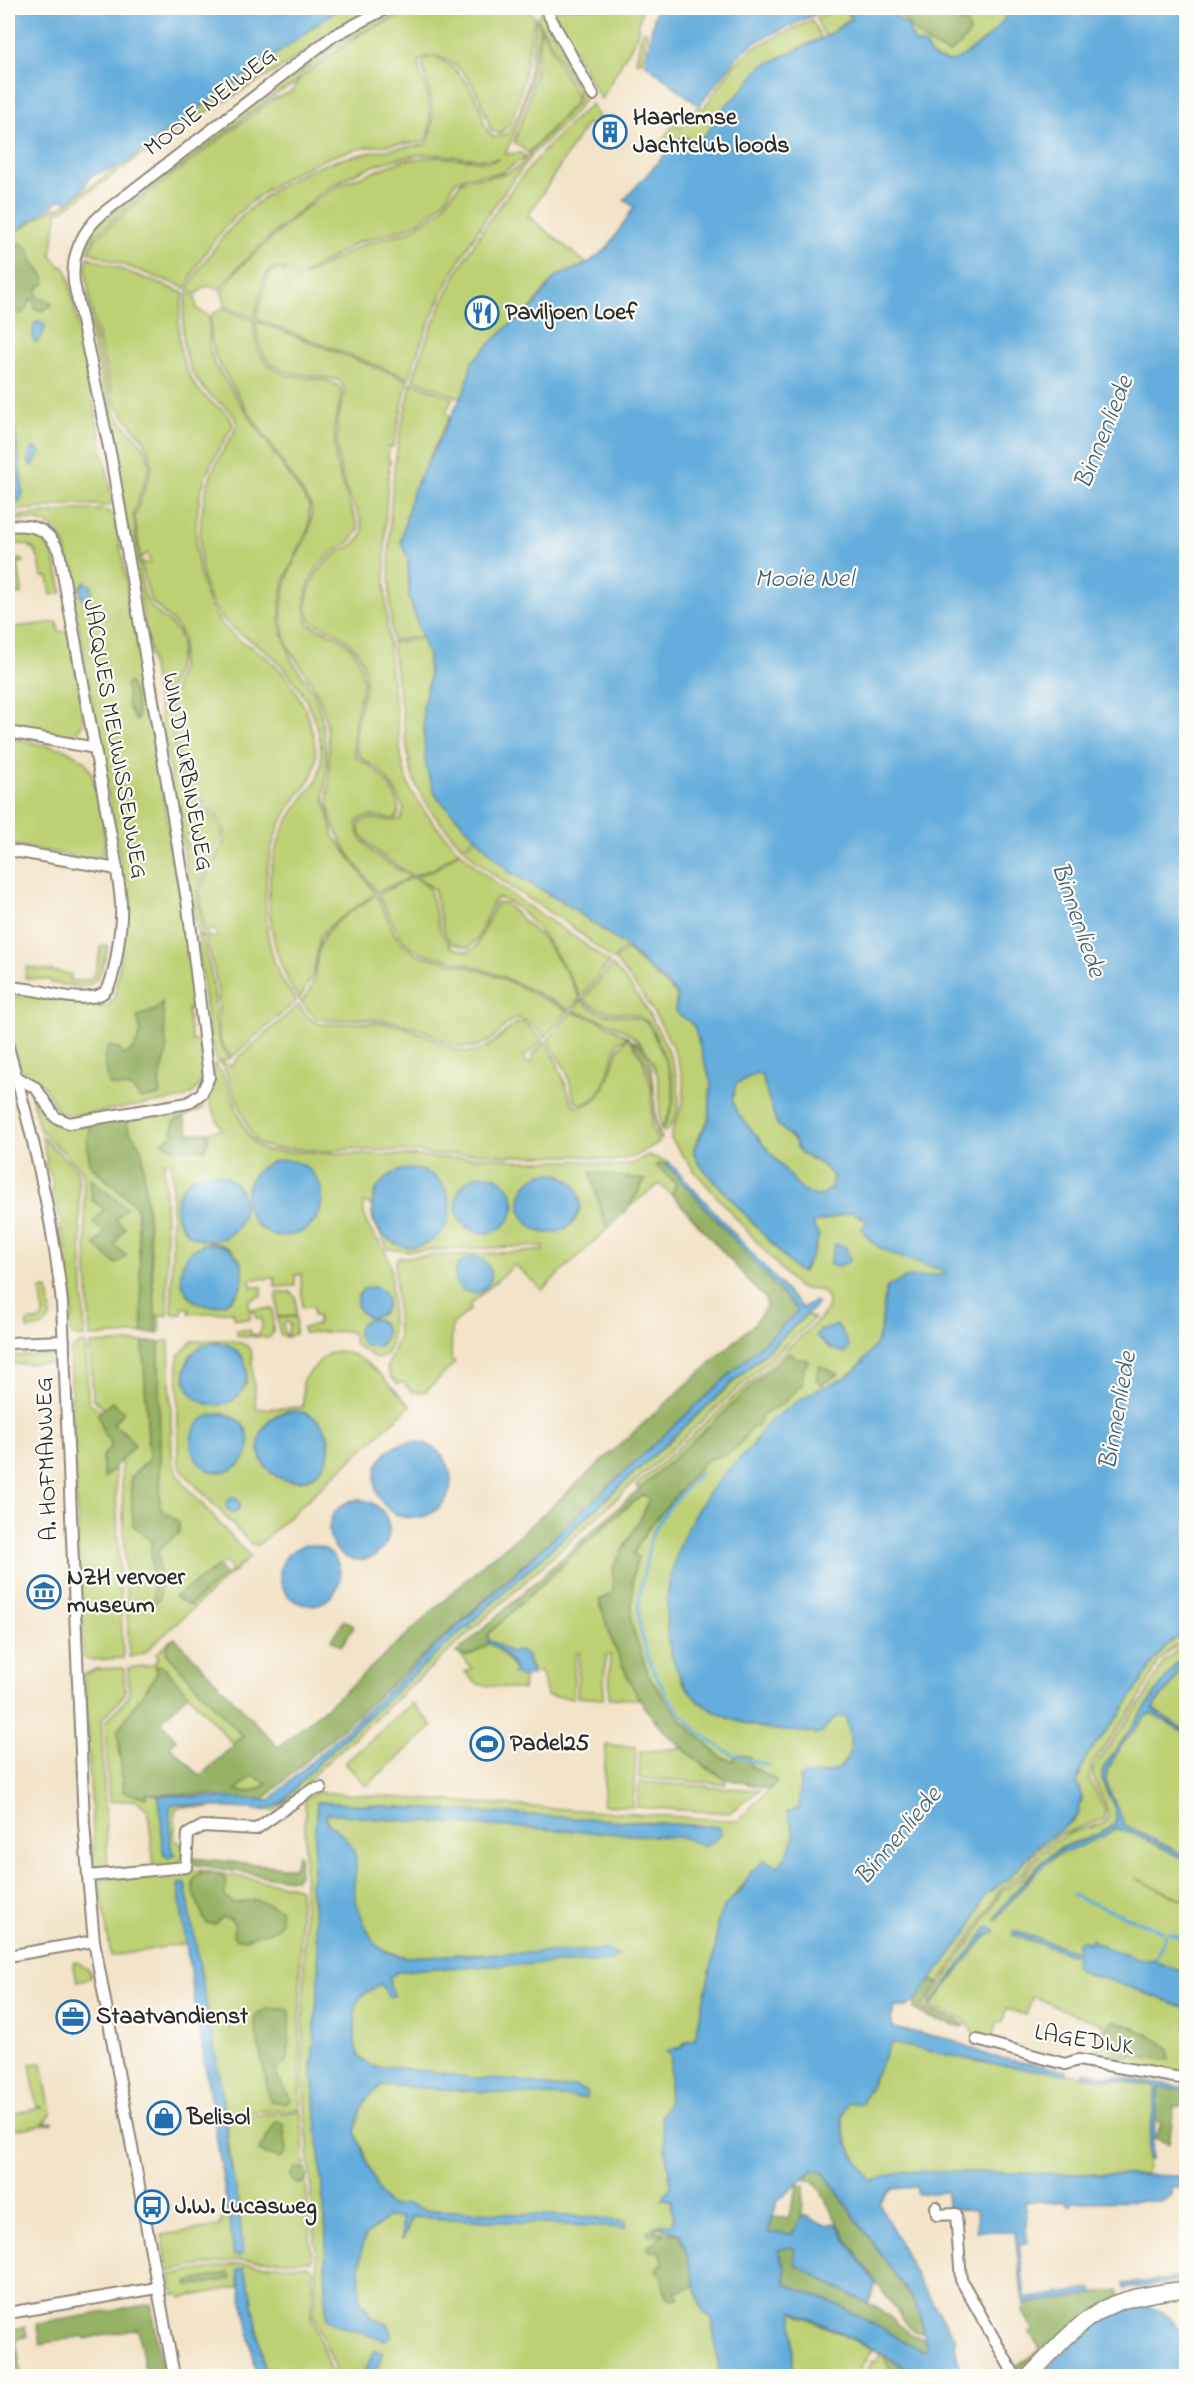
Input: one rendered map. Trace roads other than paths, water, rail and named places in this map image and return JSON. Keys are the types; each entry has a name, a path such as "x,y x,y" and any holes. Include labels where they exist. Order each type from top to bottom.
{"street":[{"name":"MOOIE NELWEG","path":"77,250 89,227 109,208 333,36 387,8"},
{"path":"545,8 593,95"},
{"name":"WINDTURBINEWEG","path":"16,1077 36,1089 55,1117 69,1123 192,1101 202,1094 209,1077 188,907 171,805 106,428 74,283 73,268 77,250"},
{"name":"JACQUES MEUWISSENWEG","path":"8,526 24,525 42,529 52,538 59,552 117,869 121,907 121,924 111,979 106,991 93,997 79,997 8,988"},
{"path":"8,732 95,748"},
{"path":"8,850 117,869"},
{"name":"A. HOFMANWEG","path":"8,1047 51,1225 60,1282 82,1799 94,1941 174,2376"},
{"path":"8,1343 64,1341"},
{"path":"88,1876 186,1867 189,1834 203,1826 256,1829 310,1790 321,1788"},
{"path":"8,1956 94,1941"},
{"name":"LAGEDIJK","path":"977,2040 1065,2064 1078,2060 1186,2079"},
{"path":"936,2207 937,2215 956,2214 961,2280 1015,2376"},
{"path":"8,2313 157,2288"},
{"path":"1029,2376 1082,2324 1097,2313 1138,2296 1186,2289"}],"water":[{"path":"8,8 338,8 294,42 157,138 127,163 89,177 84,188 69,201 60,200 8,237"},
{"path":"656,8 829,8 755,42 739,55 699,106 645,63"},
{"name":"Mooie Nel","path":"847,8 891,8 894,15 908,26 914,42 925,45 931,55 938,59 951,62 988,37 1001,24 1011,8 1186,8 1186,1632 1167,1645 1158,1656 1121,1713 1086,1757 1077,1782 1082,1798 1078,1814 1037,1847 1009,1878 985,1895 970,1929 915,2001 907,2007 895,2007 891,2019 893,2027 897,2029 949,2039 990,2056 1066,2070 1066,2074 991,2064 891,2043 861,2104 848,2102 843,2112 842,2123 853,2153 871,2181 907,2171 1185,2176 1186,2187 1171,2187 1171,2196 1163,2201 1072,2202 1072,2205 1067,2205 1066,2202 1025,2202 1027,2243 1019,2244 1025,2299 1093,2289 1094,2294 1025,2304 1023,2303 1015,2231 977,2231 976,2210 947,2209 947,2192 918,2194 916,2187 892,2189 879,2203 920,2283 956,2339 954,2340 961,2376 921,2376 918,2372 832,2328 793,2311 793,2376 720,2376 712,2319 702,2310 681,2234 662,2227 651,2228 663,2224 671,2225 674,2216 671,2200 661,2199 671,2187 661,2117 668,2103 671,2056 666,2051 681,2048 686,2042 695,2039 716,1945 717,1923 726,1904 741,1890 751,1872 765,1860 777,1866 790,1848 794,1833 787,1812 799,1808 800,1777 838,1769 847,1759 850,1737 844,1716 834,1718 821,1734 816,1734 755,1726 722,1715 707,1707 685,1685 674,1663 668,1639 668,1589 682,1540 693,1517 716,1484 751,1447 765,1427 794,1403 844,1378 864,1363 863,1361 880,1334 887,1287 905,1278 946,1274 942,1270 897,1256 876,1245 862,1228 868,1219 852,1212 812,1224 819,1235 811,1258 801,1273 699,1164 694,1148 709,1119 711,1083 694,1026 675,1011 677,994 625,946 566,904 509,872 436,796 426,768 424,737 423,706 429,680 428,657 409,597 408,559 401,541 412,493 466,387 472,362 509,325 523,317 534,306 555,277 587,264 608,247 634,207 624,200 677,141 684,136 692,141 706,134 726,105 739,94 762,66 827,36 852,19","holes":["757,1073 762,1077 777,1124 794,1140 801,1154 818,1162 830,1172 833,1178 831,1187 823,1195 815,1196 800,1188 739,1115 732,1100 736,1084","813,2170 824,2173 915,2303 920,2315 927,2349 922,2351 838,2305 786,2284 784,2265 778,2250 791,2247 794,2249 796,2265 868,2304 876,2285 836,2223 825,2225 804,2215 792,2234 768,2233 777,2202"]},
{"path":"40,321 45,325 43,335 36,343 33,340 34,324"},
{"path":"8,379 23,492 19,503 8,507 8,496 12,491 8,464"},
{"path":"33,448 38,449 40,454 33,466 29,463 29,459"},
{"path":"85,582 92,586 91,596 85,604 80,587"},
{"path":"284,1160 298,1163 311,1171 319,1184 322,1198 319,1212 311,1225 298,1233 284,1236 270,1233 257,1225 249,1212 246,1198 249,1184 257,1171 270,1163"},
{"path":"670,1163 802,1308 814,1301 817,1305 472,1622 470,1628 465,1628 319,1762 282,1803 260,1810 173,1804 170,1807 171,1847 176,1855 168,1858 163,1852 159,1795 270,1800 796,1313 797,1310 666,1164"},
{"path":"411,1169 426,1172 438,1181 447,1193 450,1208 447,1223 438,1235 426,1244 411,1247 396,1244 384,1235 375,1223 372,1208 375,1193 384,1181 396,1172"},
{"path":"210,1173 223,1176 234,1183 241,1194 244,1207 241,1220 234,1231 223,1238 210,1241 197,1238 186,1231 179,1220 176,1207 179,1194 186,1183 197,1176"},
{"path":"550,1173 567,1178 575,1186 580,1203 575,1220 567,1228 550,1233 533,1228 525,1220 520,1203 525,1186 533,1178"},
{"path":"485,1175 501,1180 509,1188 514,1204 509,1220 501,1228 485,1233 469,1228 461,1220 456,1204 461,1188 469,1180"},
{"path":"206,1244 218,1244 234,1253 241,1263 243,1275 241,1287 234,1297 218,1306 206,1306 195,1301 186,1292 181,1281 181,1269 186,1258 195,1249"},
{"path":"835,1244 846,1247 850,1261 837,1267 829,1264"},
{"path":"473,1257 486,1262 491,1275 486,1288 473,1293 460,1288 455,1275 460,1262"},
{"path":"372,1287 378,1288 386,1296 386,1308 378,1316 372,1317 366,1316 358,1308 357,1302 358,1296 366,1288"},
{"path":"372,1319 382,1323 386,1333 382,1343 372,1347 362,1343 358,1333 362,1323"},
{"path":"837,1325 849,1347 845,1353 830,1348 816,1336 820,1329"},
{"path":"210,1343 222,1343 238,1352 245,1362 247,1374 245,1386 238,1396 222,1405 210,1405 199,1400 190,1391 185,1380 185,1368 190,1357 199,1348"},
{"path":"301,1411 314,1417 323,1426 327,1432 329,1446 327,1460 319,1471 308,1479 287,1481 269,1471 261,1460 259,1439 269,1421 280,1413"},
{"path":"214,1414 226,1414 241,1422 249,1437 249,1449 241,1464 226,1472 214,1472 199,1464 191,1449 191,1437 199,1422"},
{"path":"413,1442 428,1445 440,1453 448,1465 451,1480 448,1495 440,1507 428,1515 413,1518 398,1515 386,1507 378,1495 375,1480 378,1465 386,1453 398,1445"},
{"path":"230,1498 236,1498 240,1505 236,1512 230,1512 226,1508 226,1502"},
{"path":"359,1500 376,1505 384,1513 389,1530 384,1547 376,1555 359,1560 342,1555 334,1547 329,1530 334,1513 342,1505"},
{"path":"310,1545 327,1550 335,1558 340,1575 335,1592 327,1600 310,1605 293,1600 285,1592 280,1575 285,1558 293,1550"},
{"path":"488,1639 510,1652 520,1651 527,1656 532,1675 523,1678 513,1674 515,1671 511,1662 488,1643"},
{"path":"1186,1653 1186,1658 1175,1680 1153,1709 1186,1733 1155,1715 1148,1714 1121,1746 1107,1771 1106,1782 1125,1825 1186,1856 1186,1860 1141,1837 1116,1828 1104,1836 1055,1856 1034,1874 995,1920 1013,1894 1053,1854 1103,1832 1115,1823 1115,1808 1103,1782 1104,1767 1175,1665"},
{"path":"317,1802 719,1827 721,1832 715,1840 704,1847 685,1838 378,1819 328,1813 326,1816 329,1825 343,1834 353,1850 356,1860 354,1888 357,1903 373,1939 385,1951 405,1957 607,1950 618,1956 611,1961 398,1972 390,1976 394,1996 389,1997 381,1984 360,1998 355,2013 355,2044 361,2058 370,2065 556,2087 574,2086 588,2092 586,2098 577,2098 381,2085 366,2100 361,2109 355,2132 377,2188 387,2204 395,2207 405,2204 427,2210 589,2217 626,2222 626,2228 411,2217 403,2240 402,2218 389,2217 366,2235 362,2245 359,2284 361,2302 373,2318 389,2325 392,2335 386,2340 336,2325 327,2319 326,2232 312,2070 319,1970 310,1887"},
{"path":"185,1883 222,2092 229,2158 239,2202 243,2255 234,2256 184,1931 178,1884"},
{"path":"991,1927 995,1932 986,1936 930,2006 987,1928"},
{"path":"1013,1931 1078,1952 1077,1944 1081,1940 1088,1943 1092,1939 1093,1942 1115,1951 1143,1959 1155,1959 1158,1963 1186,1972 1186,2008 1082,1972 1074,1964 1077,1956 1013,1935"},
{"path":"1084,2072 1186,2087 1186,2090 1159,2087 1151,2160 1147,2159 1156,2086 1084,2075"},
{"path":"244,2268 251,2292 266,2376 257,2376 237,2270"},
{"path":"1186,2277 1186,2281 1125,2289 1124,2284"},
{"path":"1136,2305 1151,2307 1162,2312 1178,2328 1184,2350 1186,2376 1041,2376 1060,2355 1097,2324 1123,2309"},
{"path":"375,2350 382,2353 382,2356 374,2376 362,2376"}],"waterway":[{"path":"701,1472 676,1499 651,1538 640,1590 639,1613 642,1634 655,1674 678,1710 693,1726 726,1751 769,1766"},
{"path":"1072,1895 1162,1931"},
{"path":"1169,1933 1186,1940"},
{"path":"1156,1959 1166,1934"}],"place":[{"name":"Haarlemse Jachtclub loods","path":"610,132"},
{"name":"Paviljoen Loef","path":"482,313"},
{"name":"NZH vervoer museum","path":"44,1592"},
{"name":"Padel25","path":"487,1744"},
{"name":"Staatvandienst","path":"73,2017"},
{"name":"Belisol","path":"164,2118"},
{"name":"J.W. Lucasweg","path":"152,2207"}],"water label":[{"name":"Binnenliede","path":"1105,433"},
{"name":"Binnenliede","path":"1077,920"},
{"name":"Binnenliede","path":"1119,1411"},
{"name":"Binnenliede","path":"899,1837"}]}
